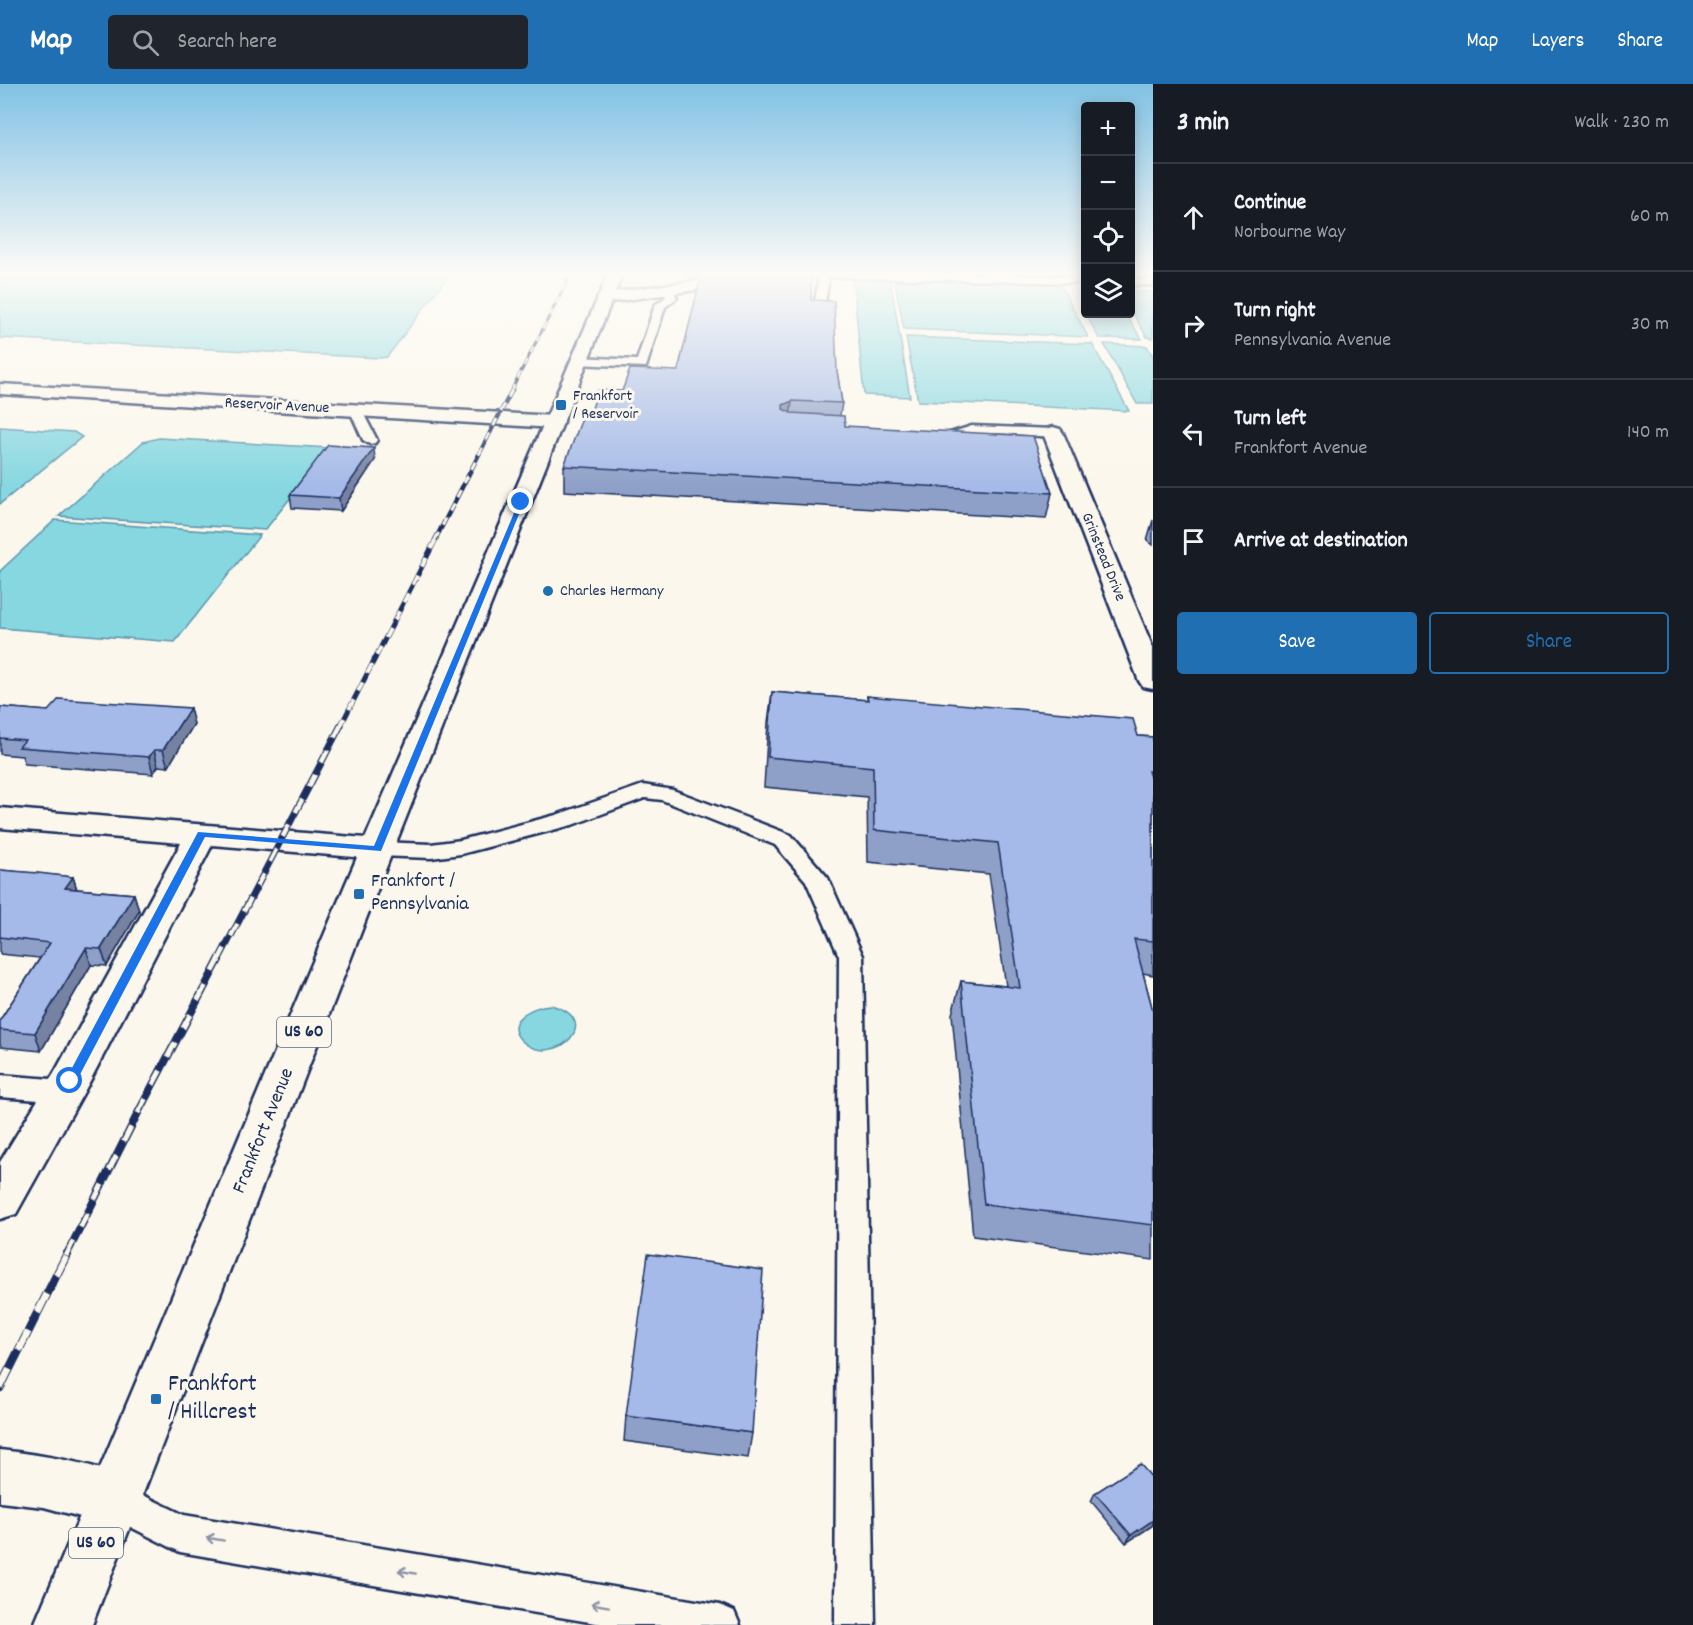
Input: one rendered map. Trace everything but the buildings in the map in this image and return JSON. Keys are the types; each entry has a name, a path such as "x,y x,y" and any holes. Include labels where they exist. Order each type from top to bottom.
{"street":[{"name":"Frankfort Avenue","path":"63,1625 586,344"},
{"name":"Reservoir Avenue","path":"0,389 554,422"},
{"name":"Grinstead Drive","path":"1053,434 1150,668"},
{"path":"0,818 378,849"},
{"path":"0,1202 64,1091 202,834"},
{"path":"0,1476 44,1481 114,1499"}],"lane":[{"path":"579,361 642,364 648,344"},
{"path":"356,411 370,440"},
{"path":"925,437 948,438 972,430 1053,434"},
{"path":"378,849 431,851 461,847 564,820 643,791 666,794 783,840 816,878 851,956 855,1625"},
{"path":"0,1086 64,1091"},
{"path":"114,1499 180,1533 720,1625"}],"water":[{"path":"112,344 397,344 387,357"},
{"path":"859,344 901,344 910,397 864,395"},
{"path":"907,344 1092,344 1129,411 918,401"},
{"path":"1104,344 1147,346 1153,356 1153,404 1137,404"},
{"path":"0,427 74,432 82,437 0,504"},
{"path":"159,438 330,448 265,530 59,516 143,442"},
{"path":"55,520 260,535 175,642 0,628 0,571"},
{"path":"550,1005 567,1012 574,1020 575,1030 570,1039 561,1046 549,1050 536,1049 523,1042 515,1028 521,1016 527,1012"}],"railway":[{"path":"511,391 535,344"},
{"path":"435,540 512,390"},
{"path":"340,727 436,539"},
{"path":"218,961 341,725"},
{"path":"66,1256 219,960"},
{"path":"0,1388 66,1256"}],"place":[{"name":"Frankfort / Reservoir","path":"561,405"},
{"name":"Charles Hermany","path":"548,591"},
{"name":"Frankfort / Pennsylvania","path":"359,894"},
{"name":"Frankfort / Hillcrest","path":"156,1399"}],"route":[{"path":"70,1081 202,834 378,849 521,502"}]}
